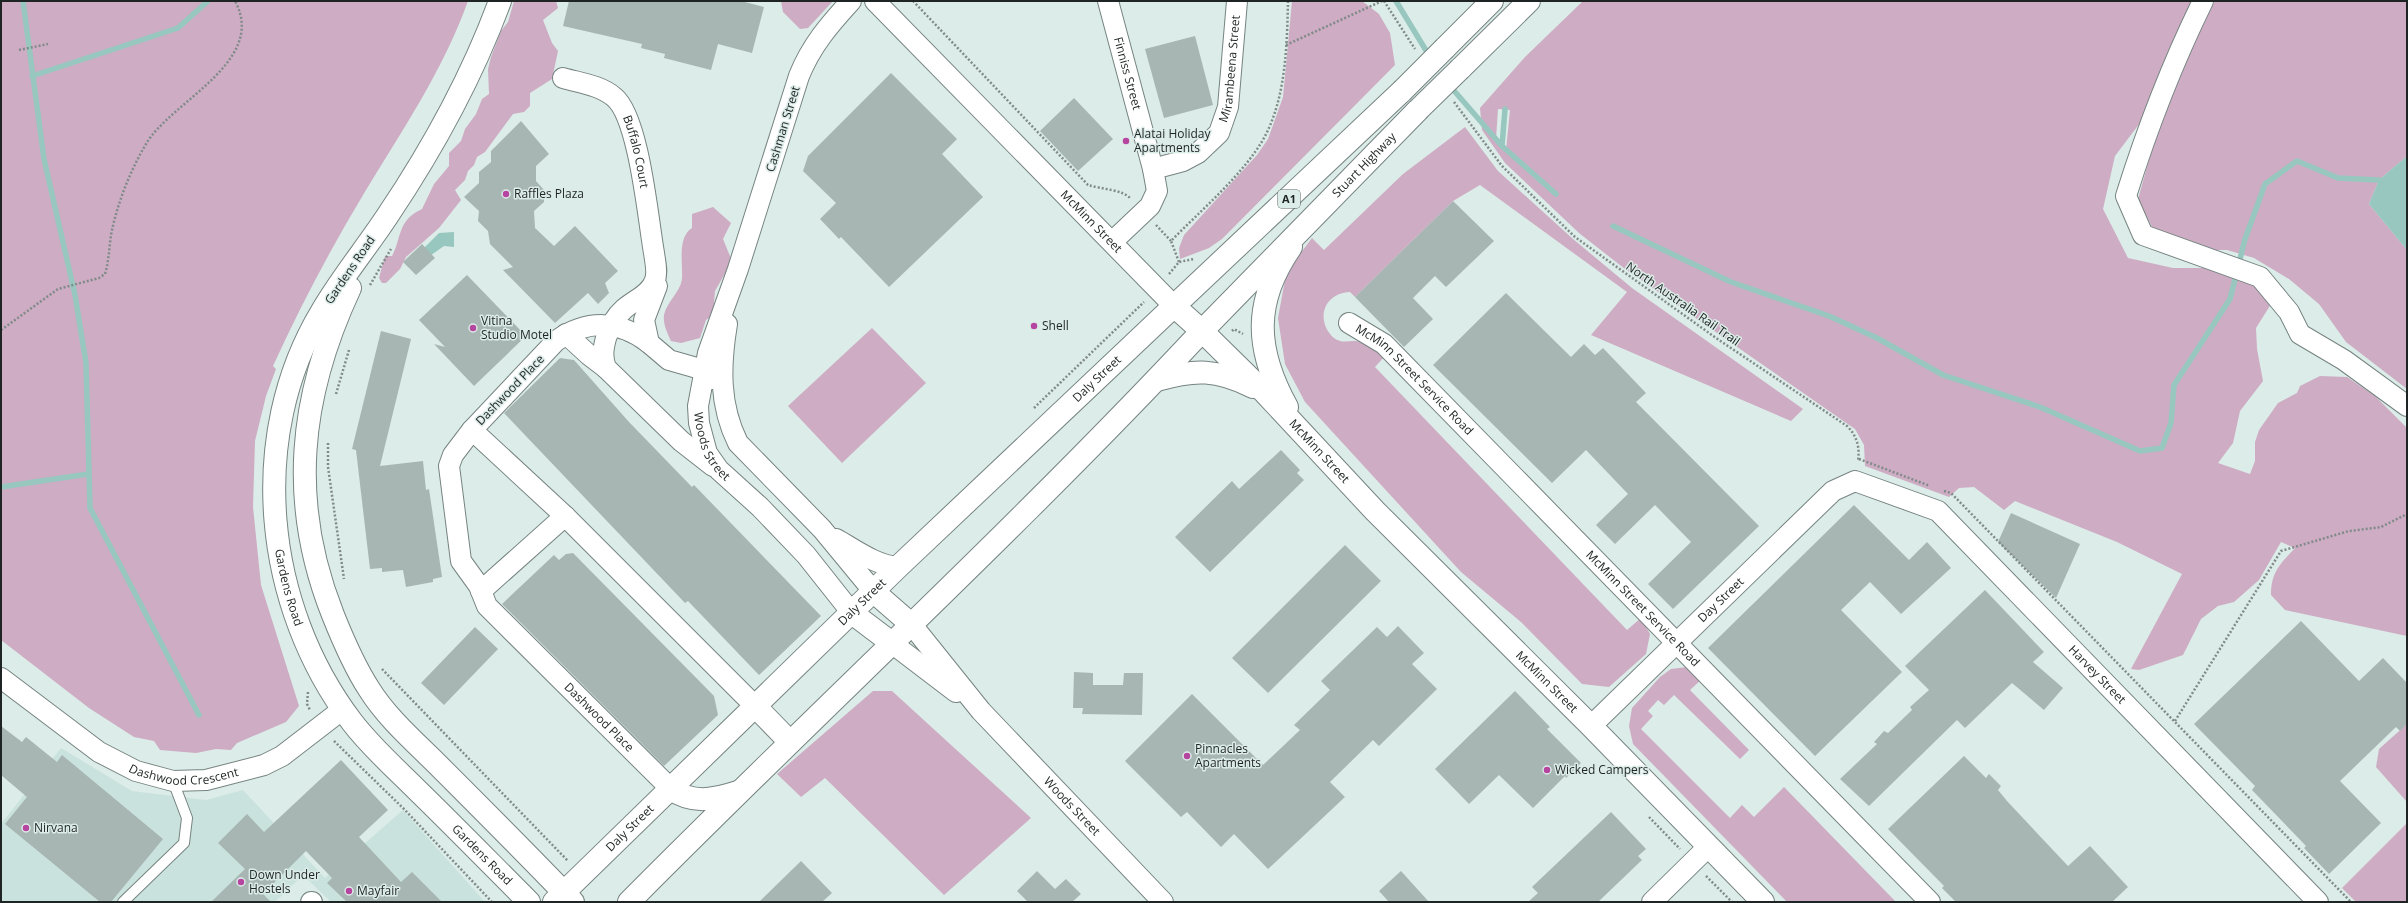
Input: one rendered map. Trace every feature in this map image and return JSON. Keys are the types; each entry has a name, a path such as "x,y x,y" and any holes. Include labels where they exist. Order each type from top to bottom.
{"main road":[{"name":"Gardens Road","path":"500,1 452,109 387,216 360,264 323,354 309,411 304,472 308,532 314,563 338,628 368,689 392,719 445,772 564,899"},
{"name":"A1","path":"1174,306 1402,91 1492,1"},
{"name":"Stuart Highway","path":"1202,331 1308,221 1528,1"},
{"name":"Gardens Road","path":"387,216 322,312 300,357 285,402 275,466 274,502 277,538 290,602 316,665 343,709 366,739 529,902"},
{"path":"1308,221 1272,278 1263,306 1262,325 1265,353 1278,390 1296,421 1314,445"},
{"name":"McMinn Street","path":"1174,306 1202,331 1264,393 1376,511 1591,726 1763,902"},
{"name":"Daly Street","path":"564,899 671,789 898,567 1174,306"},
{"path":"630,902 738,792 893,644 1157,380 1202,331"},
{"path":"1157,380 1181,373 1205,371 1240,380 1264,393"},
{"path":"874,592 912,625"},
{"path":"852,613 893,644"},
{"name":"Dashwood Crescent","path":"343,709 368,689"},
{"path":"756,707 790,742"},
{"path":"422,795 445,772"},
{"name":"Dashwood Place","path":"671,789 682,797 700,800 723,797 738,792"}],"street":[{"name":"Cashman Street","path":"704,370 708,353 738,269 805,61 821,33 851,1"},
{"name":"McMinn Street","path":"875,1 1174,306"},
{"name":"Finniss Street","path":"1108,1 1153,169"},
{"name":"Mirambeena Street","path":"1153,169 1183,161 1198,153 1212,142 1222,128 1228,107 1237,1"},
{"path":"1467,25 1484,1"},
{"path":"2203,1 2183,43 2142,144 2126,196 2143,235 2260,278 2289,312 2300,334 2344,360 2407,406"},
{"name":"Buffalo Court","path":"563,78 606,91 615,98 626,113 634,137 655,274 656,289 644,320 649,344"},
{"path":"1112,242 1150,206 1156,191 1153,169"},
{"name":"Cashman Street","path":"721,386 725,334 738,269"},
{"path":"606,368 603,355 610,326 620,312 647,292 655,274"},
{"name":"McMinn Street Service Road","path":"1349,323 1384,344 1930,902"},
{"path":"719,470 681,441 606,368 566,334 588,325 610,326 632,332 670,360 704,370 721,386"},
{"name":"Dashwood Place","path":"566,334 556,341 472,430 453,455 449,471 461,561 481,592 488,606 671,789"},
{"name":"Woods Street","path":"704,370 698,406 702,438 707,453 719,470 760,506 806,555 852,613"},
{"name":"Woods Street","path":"721,386 731,429 746,452 822,528 874,592"},
{"path":"702,438 731,429"},
{"name":"Dashwood Place","path":"472,430 565,516 756,707"},
{"name":"Day Street","path":"1591,726 1833,491 1855,481"},
{"name":"Harvey Street","path":"1855,481 1938,511 2318,902"},
{"path":"760,506 780,487"},
{"path":"481,592 565,516"},
{"name":"Woods Street","path":"822,528 866,556 882,564 898,567"},
{"name":"Woods Street","path":"912,625 981,712 1163,902"},
{"name":"Woods Street","path":"893,644 981,712"},
{"name":"Dashwood Crescent","path":"1,678 99,752 136,771 174,781 206,780 264,765 282,756 343,709"},
{"path":"1652,902 1709,846"}],"lane":[{"path":"123,902 184,843 187,818 174,781"}],"path":[{"path":"1,330 58,289 99,278 105,274 111,234 121,202 146,144 159,126 222,70 234,52 241,25 241,12 235,1"},
{"path":"913,1 1088,185 1105,191 1125,193 1136,204"},
{"path":"1171,241 1228,183 1264,138 1279,96 1286,45 1288,1"},
{"path":"1286,45 1383,1 1417,52"},
{"path":"19,50 48,44"},
{"name":"North Australia Rail Trail","path":"1451,98 1481,140 1541,205 1575,237 1716,338 1847,426 1854,434 1857,441 1859,459 1855,481"},
{"path":"1151,220 1171,241 1180,262"},
{"path":"369,288 392,248"},
{"path":"336,396 351,343"},
{"path":"329,435 328,467 344,581"},
{"path":"1859,459 1951,494 2351,902"},
{"path":"2162,742 2281,551 2349,531 2381,527 2407,514"},
{"path":"376,663 570,862"},
{"path":"321,727 404,809 492,902"},
{"path":"1644,812 1732,902"}],"shaded area":[{"path":"1,1 468,1 458,27 434,77 339,237 305,300 273,366 276,369 266,396 255,441 253,507 261,585 299,706 286,722 237,743 231,750 216,749 196,753 160,750 154,741 134,737 89,708 1,640"},
{"path":"514,1 556,1 558,8 543,20 552,43 558,51 552,79 530,93 530,106 524,112 513,114 485,152 477,157 474,165 468,171 465,180 455,190 461,200 439,228 406,257 400,269 386,283 382,283 379,278 385,256 392,256 404,224 414,213 422,209 434,184 449,166 449,153 461,141 465,129 476,114 482,99 489,94 488,69 491,57 501,31 508,22"},
{"path":"781,1 833,1 808,28 800,29 783,12"},
{"path":"1292,1 1362,1 1379,14 1390,33 1395,65 1222,239 1209,248 1180,259 1179,248 1184,235 1257,155 1268,139 1283,97"},
{"path":"1583,1 2191,1 2146,115 2115,156 2103,209 2128,258 2173,268 2210,268 2256,286 2271,304 2256,328 2257,349 2263,381 2240,411 2233,443 2218,463 2250,474 2255,461 2255,442 2259,430 2278,403 2297,393 2300,386 2320,376 2347,377 2375,396 2407,428 2407,636 2285,610 2271,595 2271,587 2277,569 2295,548 2281,542 2259,580 2234,602 2218,606 2201,619 2183,655 2139,670 2131,669 2182,574 2117,542 2015,501 2004,510 1974,487 1959,488 1949,497 1865,466 1864,445 1855,429 1625,269 1579,233 1505,163 1482,130 1480,108 1525,57","holes":["1498,109 1510,110 1506,150 1496,139"]},
{"path":"2215,1 2407,1 2407,156 2379,180 2369,204 2407,250 2407,389 2346,342 2319,304 2289,279 2254,258 2227,250 2205,250 2153,229 2138,199 2159,124 2195,39"},
{"path":"1465,127 1498,171 1573,239 1632,288 1803,409 1791,421 1591,335 1627,292 1480,185 1453,201 1355,297 1350,292 1341,294 1333,297 1328,303 1324,316 1325,324 1328,331 1334,338 1344,342 1357,341 1364,343 1385,356 1375,367 1627,630 1641,618 1650,634 1646,654 1609,687 1582,684 1521,622 1461,572 1305,402 1285,364 1278,318 1285,280 1297,258 1312,238 1324,250 1403,174"},
{"path":"2407,156 2407,250 2369,204 2379,180"},
{"path":"713,207 731,223 723,239 732,261 715,291 713,315 706,320 700,338 681,343 671,341 665,325 664,315 668,305 681,284 684,238 687,232 692,228 692,214"},
{"path":"454,232 454,247 444,246 427,258 420,252 439,233"},
{"path":"872,328 926,383 842,463 788,406"},
{"path":"1687,667 1702,679 1690,690 1749,750 1740,759 1674,695 1664,705 1658,700 1648,711 1653,716 1641,729 1730,818 1742,805 1754,817 1784,787 1896,902 1787,902 1633,744 1629,726 1632,708 1660,677 1671,669"},
{"path":"873,691 892,691 1031,818 944,895 825,778 801,797 777,774"},
{"path":"2407,724 2407,802 2376,767 2379,749"},
{"path":"61,748 132,791 206,800 243,790 325,878 403,810 485,902 331,902 303,875 275,902 1,902 1,824"},
{"path":"2407,823 2407,902 2356,902 2342,888"}],"building":[{"path":"569,1 741,1 764,7 752,53 718,44 711,70 664,58 665,54 641,48 642,44 563,26"},
{"path":"1195,36 1213,105 1164,118 1145,49"},
{"path":"891,73 957,139 942,154 983,197 889,287 841,237 839,239 820,219 836,203 803,171 808,156"},
{"path":"1074,98 1113,139 1078,171 1040,131"},
{"path":"521,121 549,154 536,166 536,181 544,190 544,202 534,211 535,228 554,246 575,226 618,271 605,283 609,293 598,304 588,293 555,323 503,270 513,267 490,244 488,231 478,221 479,211 464,197 479,183 479,172 491,162 491,151"},
{"path":"1453,201 1494,241 1446,287 1435,276 1413,298 1433,319 1404,347 1355,297"},
{"path":"422,244 435,258 416,275 403,262"},
{"name":"Vitina Studio Motel","path":"467,275 526,336 474,386 434,344 445,347 419,320"},
{"path":"1506,293 1571,357 1584,344 1595,355 1603,348 1646,393 1636,402 1759,526 1673,609 1648,584 1691,542 1655,505 1615,544 1596,525 1628,494 1586,450 1552,483 1433,365"},
{"path":"381,331 411,339 380,466 423,461 426,490 429,489 442,577 433,579 433,582 406,587 403,570 382,572 382,568 370,569 356,450 352,449"},
{"path":"560,358 574,360 629,422 692,487 694,485 821,616 759,675 688,601 685,603 504,413"},
{"path":"1281,450 1300,470 1297,473 1304,480 1210,572 1175,537 1232,481 1239,489"},
{"path":"1854,505 1909,560 1927,542 1951,568 1901,614 1870,582 1841,610 1902,672 1815,756 1708,648"},
{"path":"2011,513 2080,544 2056,598 1998,542"},
{"path":"1345,545 1381,581 1268,693 1232,658"},
{"path":"573,553 714,696 718,715 664,766 502,604 554,555 559,560 566,554"},
{"path":"1985,590 2044,652 2033,662 2063,688 2044,710 2012,683 1965,728 1957,720 1869,806 1840,779 1877,744 1874,742 1884,731 1888,733 1912,710 1910,707 1929,690 1905,666"},
{"path":"2301,621 2359,681 2383,658 2407,683 2407,724 2400,731 2396,727 2340,781 2381,823 2329,874 2304,848 2306,846 2252,790 2255,786 2194,724"},
{"path":"1398,626 1424,653 1412,664 1437,689 1379,746 1373,740 1330,782 1345,797 1268,869 1234,834 1221,847 1187,812 1181,817 1125,761 1192,694 1263,765 1300,730 1294,725 1330,690 1321,681 1377,627 1387,637"},
{"path":"475,627 498,649 444,705 421,683"},
{"path":"1074,672 1093,673 1093,685 1123,685 1124,673 1143,673 1142,715 1082,714 1083,708 1073,708"},
{"path":"1515,691 1550,727 1547,729 1581,763 1566,778 1565,776 1533,808 1499,775 1469,804 1435,769"},
{"path":"1,726 22,742 26,737 57,762 62,755 163,839 111,902 100,902 5,824 27,797 1,775"},
{"path":"1964,756 1986,778 1989,774 2001,786 1998,790 2007,801 2068,866 2090,846 2128,887 2112,902 1956,902 1942,888 1944,886 1888,829"},
{"path":"341,760 388,810 359,837 401,882 412,872 442,902 347,902 327,883 332,878 306,851 263,894 271,902 211,902 245,869 218,843 247,814 264,832"},
{"path":"1611,812 1646,849 1638,856 1642,860 1598,902 1528,902 1538,893 1532,887"},
{"path":"801,861 832,893 822,902 759,902"},
{"path":"1037,871 1055,889 1066,879 1081,894 1072,902 1028,902 1017,891"},
{"path":"1401,871 1429,902 1389,902 1379,891"}],"waterway":[{"path":"23,1 44,159 75,295 86,363 90,508 199,715"},
{"path":"32,76 178,28 208,1"},
{"path":"1396,1 1430,57"},
{"path":"1450,86 1502,146 1556,194"},
{"path":"1502,146 1505,109"},
{"path":"1613,226 1731,282 1829,316 1877,338 1943,375 2040,407 2140,451 2162,448 2171,423 2174,385 2230,299 2245,239 2265,184 2297,161 2338,178 2379,180"},
{"path":"1,487 88,474"}],"place":[{"name":"Alatai Holiday Apartments","path":"1126,141"},
{"name":"Raffles Plaza","path":"506,194"},
{"name":"Shell","path":"1034,326"},
{"name":"Vitina Studio Motel","path":"473,328"},
{"name":"Pinnacles Apartments","path":"1187,756"},
{"name":"Wicked Campers","path":"1547,770"},
{"name":"Nirvana","path":"26,828"},
{"name":"Down Under Hostels","path":"241,882"},
{"name":"Mayfair","path":"349,891"}]}
